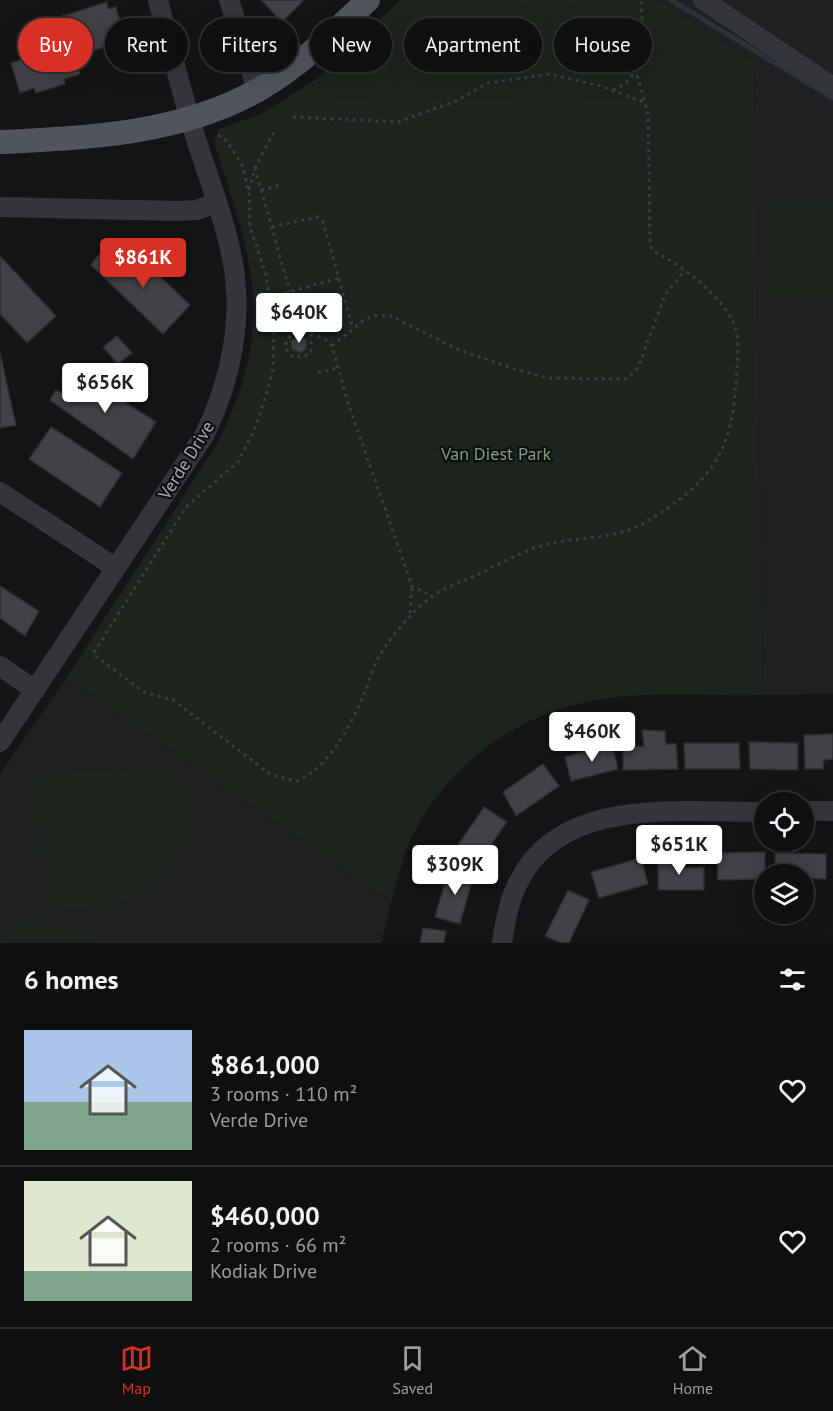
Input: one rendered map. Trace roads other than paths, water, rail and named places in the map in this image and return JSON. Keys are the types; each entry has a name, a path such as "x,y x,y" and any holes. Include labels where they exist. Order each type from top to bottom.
{"main road":[{"path":"0,142 95,136 189,118 257,90 315,50 368,0"}],"street":[{"name":"Verde Drive","path":"0,742 205,434 219,405 227,378 232,352 236,288 232,257 189,118 158,0"},
{"path":"229,0 257,90"},
{"path":"711,2 833,87"},
{"path":"0,207 178,211 197,210 216,203"},
{"path":"0,492 116,568"},
{"path":"0,666 35,690"},
{"path":"814,811 833,811"},
{"path":"502,943 508,908 518,884 535,859 574,827 628,813 754,812"}],"waterway":[{"path":"671,0 833,98"}],"park label":[{"name":"Van Diest Park","path":"496,453"}]}
